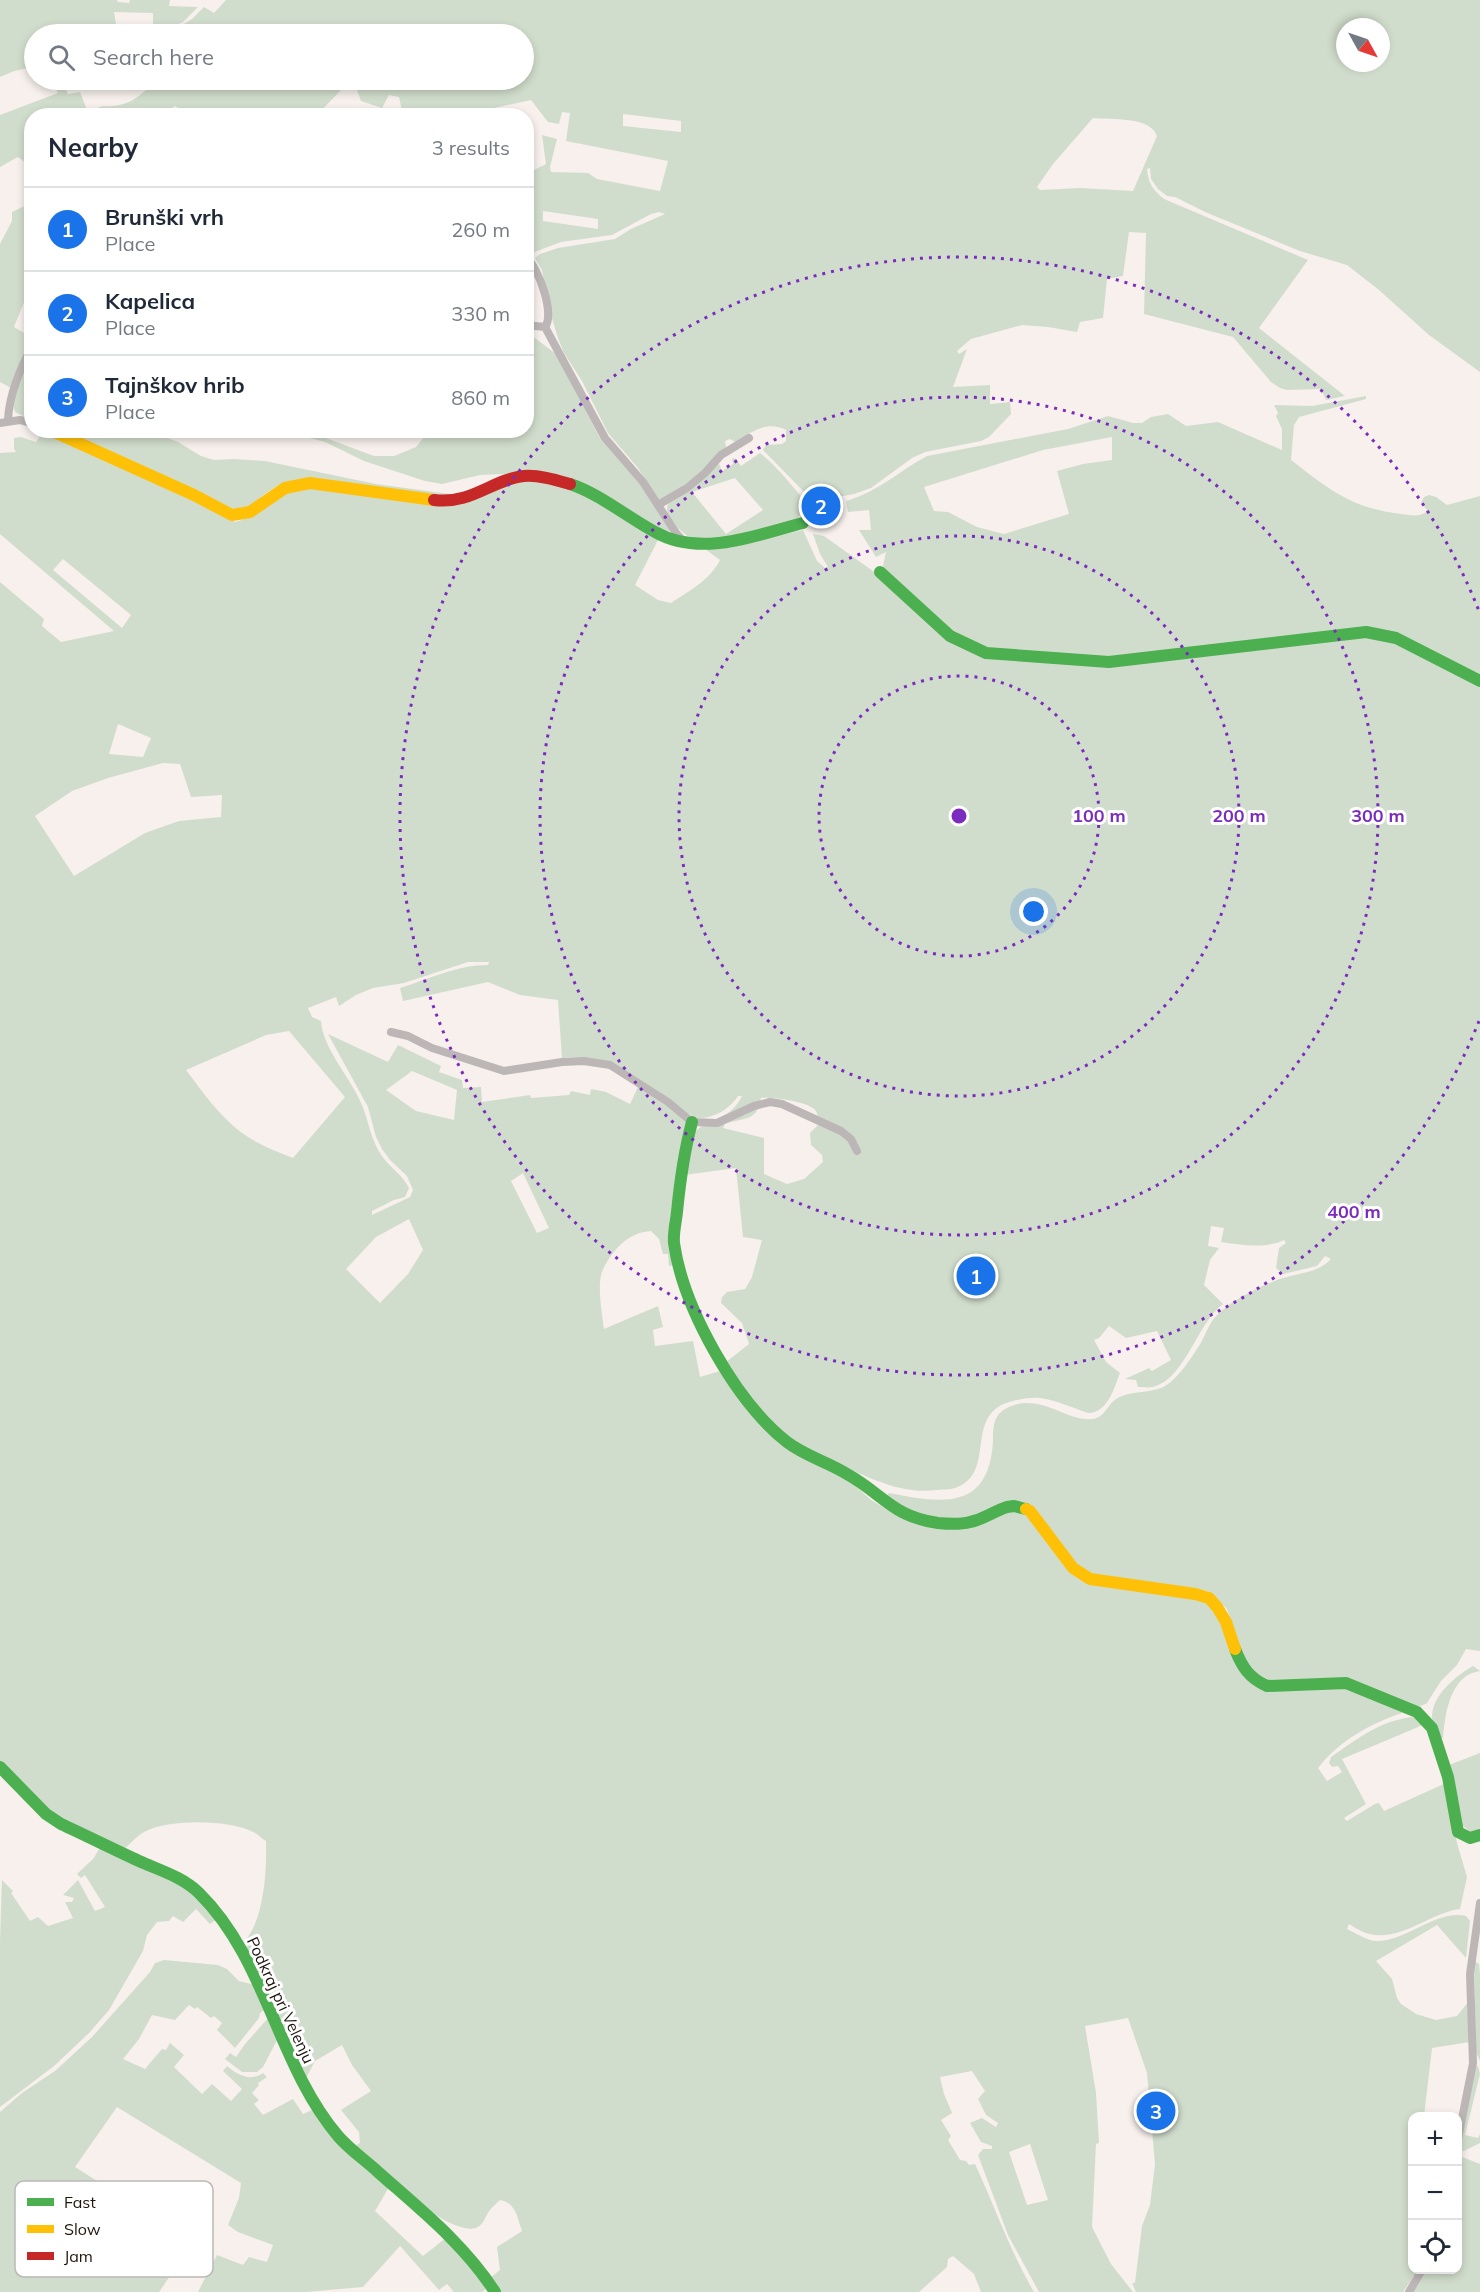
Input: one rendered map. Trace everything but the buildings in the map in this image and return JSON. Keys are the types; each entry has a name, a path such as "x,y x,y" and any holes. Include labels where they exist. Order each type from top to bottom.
{"street":[{"path":"534,266 543,286 548,318 544,327"},
{"path":"534,326 544,327"},
{"path":"544,327 605,438 644,482 676,533 686,543"},
{"path":"4,422 24,366"},
{"path":"4,422 24,421"},
{"path":"68,438 194,495 232,515 250,512 273,494 297,484 310,483 444,501 471,496 512,479 536,476 551,478 578,487 658,534 686,543 719,544 803,523"},
{"path":"658,504 687,488 721,455 749,438"},
{"path":"880,572 950,636 986,653 1109,662 1366,632 1396,638 1480,681"},
{"path":"391,1032 504,1071 562,1062 584,1061 610,1065 668,1102 692,1122 717,1123 754,1106 770,1102 782,1104 841,1131 850,1139 857,1151"},
{"path":"692,1122 687,1140 674,1241 681,1276 700,1322 738,1388 768,1427 789,1444 855,1478 894,1510 914,1518 970,1522 1012,1505 1022,1507 1030,1511 1059,1552 1080,1574 1099,1581 1195,1594 1209,1598 1217,1606 1226,1622 1240,1662 1248,1674 1267,1686 1346,1683 1417,1712 1432,1728 1448,1777 1458,1832 1470,1838 1480,1835"},
{"name":"Podkraj pri Velenju","path":"0,1767 46,1814 62,1824 170,1875 197,1892 228,1926 311,2102 338,2137 446,2232 489,2281 495,2292"},
{"path":"1462,2119 1473,2063 1470,1974 1480,1903"},
{"path":"1409,2292 1420,2274"}],"green space":[{"path":"0,0 117,0 129,3 130,0 170,0 169,6 198,7 178,24 153,24 153,13 114,12 116,24 24,24 24,69 0,77"},
{"path":"226,0 1480,0 1480,372 1429,335 1347,265 1300,251 1205,212 1175,197 1167,196 1151,179 1150,168 1147,169 1150,182 1164,199 1308,260 1259,328 1345,396 1326,400 1321,389 1287,390 1280,388 1271,382 1233,337 1144,314 1146,233 1129,232 1123,276 1107,279 1103,318 1080,322 1077,332 1022,325 971,339 957,351 959,354 967,349 953,387 990,385 990,404 1010,402 1011,414 989,437 981,441 925,452 912,458 871,488 838,497 825,496 813,501 763,450 766,445 782,444 786,441 786,430 772,426 760,428 735,442 730,439 725,441 726,447 703,472 662,500 658,499 638,468 608,433 582,381 564,353 551,315 542,270 535,258 558,248 615,239 665,214 659,212 651,214 612,235 561,242 534,252 534,170 546,164 542,135 557,139 550,167 551,172 588,173 597,179 660,191 668,161 566,141 570,113 562,112 559,124 548,122 531,100 494,108 401,108 399,97 389,95 382,108 361,101 357,90 534,90 534,24 184,24 204,7 214,13","holes":["623,114 681,121 681,132 623,126","1093,118 1119,119 1147,125 1157,136 1133,191 1080,188 1040,190 1037,187 1053,164","543,211 598,219 598,229 543,221"]},
{"path":"56,90 66,90 68,94 80,92 86,108 24,108 24,162 18,157 0,167 0,115 58,93"},
{"path":"146,90 341,90 324,108 178,108 175,106 172,108 98,108 127,103"},
{"path":"24,206 24,302 14,327 24,333 24,361 13,389 0,382 0,244 12,221 12,212"},
{"path":"534,337 556,354 600,438 631,471 670,529 669,533 530,473 480,475 442,484 425,481 364,461 325,442 309,438 326,438 374,456 394,456 416,447 423,438 534,438"},
{"path":"24,369 24,416 15,412 14,397"},
{"path":"1366,396 1366,399 1299,417 1294,425 1291,460 1330,489 1355,502 1384,511 1415,516 1428,511 1421,503 1424,497 1429,495 1447,505 1480,496 1480,1651 1466,1649 1457,1665 1441,1681 1427,1703 1421,1706 1411,1706 1352,1681 1327,1678 1270,1683 1255,1675 1244,1658 1227,1609 1208,1591 1101,1579 1088,1573 1069,1560 1041,1517 1027,1503 1009,1502 975,1518 939,1519 911,1512 886,1497 889,1493 944,1500 972,1491 982,1480 990,1464 994,1423 1005,1409 1017,1404 1029,1403 1083,1419 1097,1418 1110,1404 1122,1396 1156,1390 1172,1381 1200,1345 1215,1318 1231,1303 1277,1280 1319,1268 1331,1259 1325,1256 1317,1266 1283,1274 1276,1268 1279,1248 1286,1243 1284,1240 1269,1245 1221,1242 1224,1228 1211,1226 1208,1246 1219,1248 1210,1260 1204,1285 1223,1304 1206,1324 1183,1362 1164,1382 1153,1387 1138,1387 1136,1380 1125,1379 1149,1368 1152,1371 1171,1360 1157,1331 1126,1338 1109,1326 1099,1338 1094,1340 1106,1362 1120,1373 1113,1392 1101,1409 1088,1413 1040,1398 1013,1401 997,1408 988,1418 983,1430 975,1470 968,1480 949,1489 923,1491 896,1487 811,1453 782,1438 755,1409 725,1363 749,1344 742,1323 721,1303 722,1297 727,1292 745,1289 752,1277 762,1240 743,1237 736,1168 684,1175 689,1146 695,1138 691,1135 731,1111 742,1096 738,1096 720,1113 696,1118 619,1068 584,1058 562,1058 558,1000 520,995 488,982 403,1001 400,988 454,970 488,965 489,962 468,962 404,983 373,988 339,1006 336,997 308,1008 312,1017 321,1021 332,1053 362,1105 378,1150 409,1188 405,1197 372,1211 372,1215 410,1197 413,1190 407,1176 382,1149 376,1137 368,1107 328,1034 388,1062 398,1045 441,1066 439,1072 462,1080 463,1088 481,1087 482,1102 530,1095 531,1098 569,1095 571,1091 590,1095 591,1089 606,1092 630,1104 639,1085 688,1121 678,1176 671,1241 675,1265 669,1266 668,1254 663,1254 659,1239 651,1231 635,1235 621,1244 610,1257 602,1272 600,1300 604,1329 658,1306 663,1327 653,1330 655,1346 693,1341 700,1377 720,1371 773,1436 791,1449 838,1470 871,1500 900,1517 946,1528 966,1527 1015,1509 1024,1512 1035,1522 1047,1543 1079,1578 1096,1585 1204,1599 1214,1606 1239,1666 1247,1679 1258,1687 1272,1691 1326,1686 1349,1688 1403,1709 1402,1713 1356,1734 1336,1749 1318,1768 1327,1781 1342,1772 1338,1766 1332,1767 1329,1763 1331,1757 1370,1731 1392,1722 1415,1717 1423,1725 1342,1759 1366,1804 1344,1818 1347,1821 1375,1804 1379,1803 1384,1811 1446,1783 1457,1843 1467,1877 1460,1909 1390,1934 1366,1933 1349,1924 1347,1929 1377,1941 1388,1940 1444,1917 1466,1916 1470,1921 1466,1958 1437,1925 1376,1961 1392,1979 1401,2004 1416,2014 1436,2020 1457,2016 1469,2001 1470,2042 1432,2048 1424,2112 1408,2112 1408,2274 1415,2274 1403,2292 1136,2292 1132,2283 1135,2283 1142,2226 1150,2205 1155,2164 1147,2073 1128,2018 1085,2026 1096,2093 1099,2143 1096,2144 1092,2227 1111,2264 1133,2292 1039,2292 1008,2235 978,2155 983,2149 992,2149 992,2146 981,2142 970,2123 982,2118 996,2127 998,2123 986,2115 978,2099 985,2091 972,2071 940,2077 952,2113 941,2120 951,2136 948,2140 960,2160 966,2161 969,2165 975,2164 1010,2245 1034,2292 981,2292 974,2274 953,2256 948,2259 947,2267 919,2292 498,2292 490,2278 500,2270 497,2247 522,2231 513,2207 500,2200 479,2227 463,2228 448,2222 412,2198 353,2147 360,2143 359,2132 341,2110 371,2091 352,2065 342,2045 315,2061 304,2082 242,1943 255,1924 260,1910 265,1881 266,1841 245,1828 232,1825 200,1822 170,1824 146,1831 121,1851 62,1821 40,1803 0,1761 0,582 44,619 42,626 61,642 114,631 0,534 0,453 16,452 14,438 21,437 36,442 39,438 59,438 196,500 235,522 250,516 278,495 306,486 443,505 465,500 515,481 539,479 552,481 593,497 659,538 635,585 658,600 671,603 698,584 716,567 720,560 705,549 734,546 803,530 817,561 825,568 828,567 820,554 813,534 824,536 884,579 888,575 883,566 886,552 876,557 859,530 871,530 869,510 848,512 846,501 878,487 927,456 1068,429 1108,416 1133,423 1142,423 1151,417 1168,414 1186,426 1218,422 1282,450 1282,429 1276,416 1278,413 1274,405 1312,406","holes":["1112,437 1112,460 1057,471 1069,514 1004,534 977,527 948,512 934,511 924,487 1043,450","63,559 131,615 122,628 53,570","118,724 151,738 143,757 109,754","163,763 180,764 191,797 222,795 221,817 179,821 145,833 74,876 35,816 72,791 108,778","289,1031 345,1097 293,1158 260,1144 234,1127 219,1112 186,1070 266,1035","412,1071 457,1090 454,1120 416,1111 386,1090","761,1098 794,1101 815,1110 819,1124 810,1133 811,1145 822,1155 823,1162 804,1179 787,1184 764,1174 764,1138 723,1128 725,1124 753,1115","523,1173 549,1228 537,1233 511,1181","409,1219 423,1250 408,1274 380,1303 346,1269 376,1237","1030,2144 1048,2200 1027,2205 1009,2152"]},
{"path":"72,438 168,438 201,456 214,460 265,461 376,484 456,496 277,486 247,510 238,511"},
{"path":"760,453 773,465 808,504 795,521 742,536 693,540 673,523 667,512 670,501 718,461 722,471 733,464 732,459 735,458 741,466","holes":["735,478 763,510 726,534 692,492"]},
{"path":"1473,1666 1480,1671 1470,1674 1456,1688 1445,1718 1443,1738 1440,1738 1432,1719 1436,1700 1446,1686"},
{"path":"1480,1753 1480,1833 1474,1834 1459,1823 1449,1765"},
{"path":"100,1848 190,1889 217,1919 210,1924 196,1909 183,1922 173,1916 169,1921 157,1922 147,1935 143,1951 109,2010 89,2033 54,2066 0,2107 2,1880 13,1891 11,1893 30,1921 38,1917 48,1926 73,1918 65,1902 72,1902 74,1898 63,1895 78,1880 95,1911 105,1907 85,1875 81,1878 77,1874 93,1859"},
{"path":"164,1960 218,1965 227,1969 239,1981 255,1985 264,2010 235,2048 217,2030 222,2023 197,2007 195,2009 189,2005 175,2020 152,2015 139,2039 123,2059 145,2069 162,2049 166,2050 170,2043 184,2055 174,2067 202,2094 212,2084 231,2101 242,2089 223,2071 227,2066 249,2077 263,2073 267,2077 258,2083 259,2085 252,2093 259,2100 254,2104 263,2115 293,2099 303,2114 312,2110 324,2128 389,2187 375,2211 423,2256 446,2238 489,2287 482,2292 454,2292 447,2284 439,2290 400,2246 363,2287 305,2292 198,2292 206,2277 213,2277 213,2263 217,2255 243,2265 249,2257 267,2262 273,2245 238,2232 228,2225 239,2198 241,2183 117,2107 75,2167 97,2181 15,2181 15,2277 169,2277 159,2292 0,2292 0,2112 22,2093 55,2071 92,2037 150,1972 155,1963"},
{"path":"1474,1961 1479,1964 1480,1974 1480,2061 1476,2052"},
{"path":"269,2017 277,2040 263,2067 257,2072 242,2072 225,2059 230,2053 236,2057"},
{"path":"1478,2066 1480,2074 1465,2135 1478,2138 1480,2134 1480,2143 1464,2151 1462,2151 1462,2127 1474,2067"},
{"path":"1462,2157 1480,2164 1480,2292 1411,2292 1423,2274 1462,2274"}],"traffic: fast":[{"path":"570,484 673,540 710,544 729,542 803,523"},
{"path":"880,572 950,636 986,653 1109,662 1366,632 1396,638 1480,681"},
{"path":"692,1122 674,1231 679,1269 700,1324 731,1379 749,1403 768,1425 794,1447 847,1474 910,1516 938,1523 958,1524 979,1519 1007,1507 1026,1509"},
{"path":"1235,1649 1247,1671 1267,1686 1346,1683 1417,1712 1432,1728 1448,1777 1458,1832 1470,1838 1480,1835"},
{"path":"0,1767 46,1814 61,1824 178,1878 199,1893 222,1920 241,1949 300,2077 317,2108 352,2150 456,2243 495,2292"}],"traffic: slow":[{"path":"68,438 194,495 232,515 250,512 285,488 310,483 434,500"},
{"path":"1026,1509 1030,1511 1073,1568 1090,1579 1209,1598 1226,1622 1235,1649"}],"traffic: jam":[{"path":"434,500 459,499 524,476 554,479 570,484"}],"place":[{"name":"Kapelica","path":"821,506"},
{"name":"Brunški vrh","path":"976,1276"},
{"name":"Tajnškov hrib","path":"1156,2111"}]}
